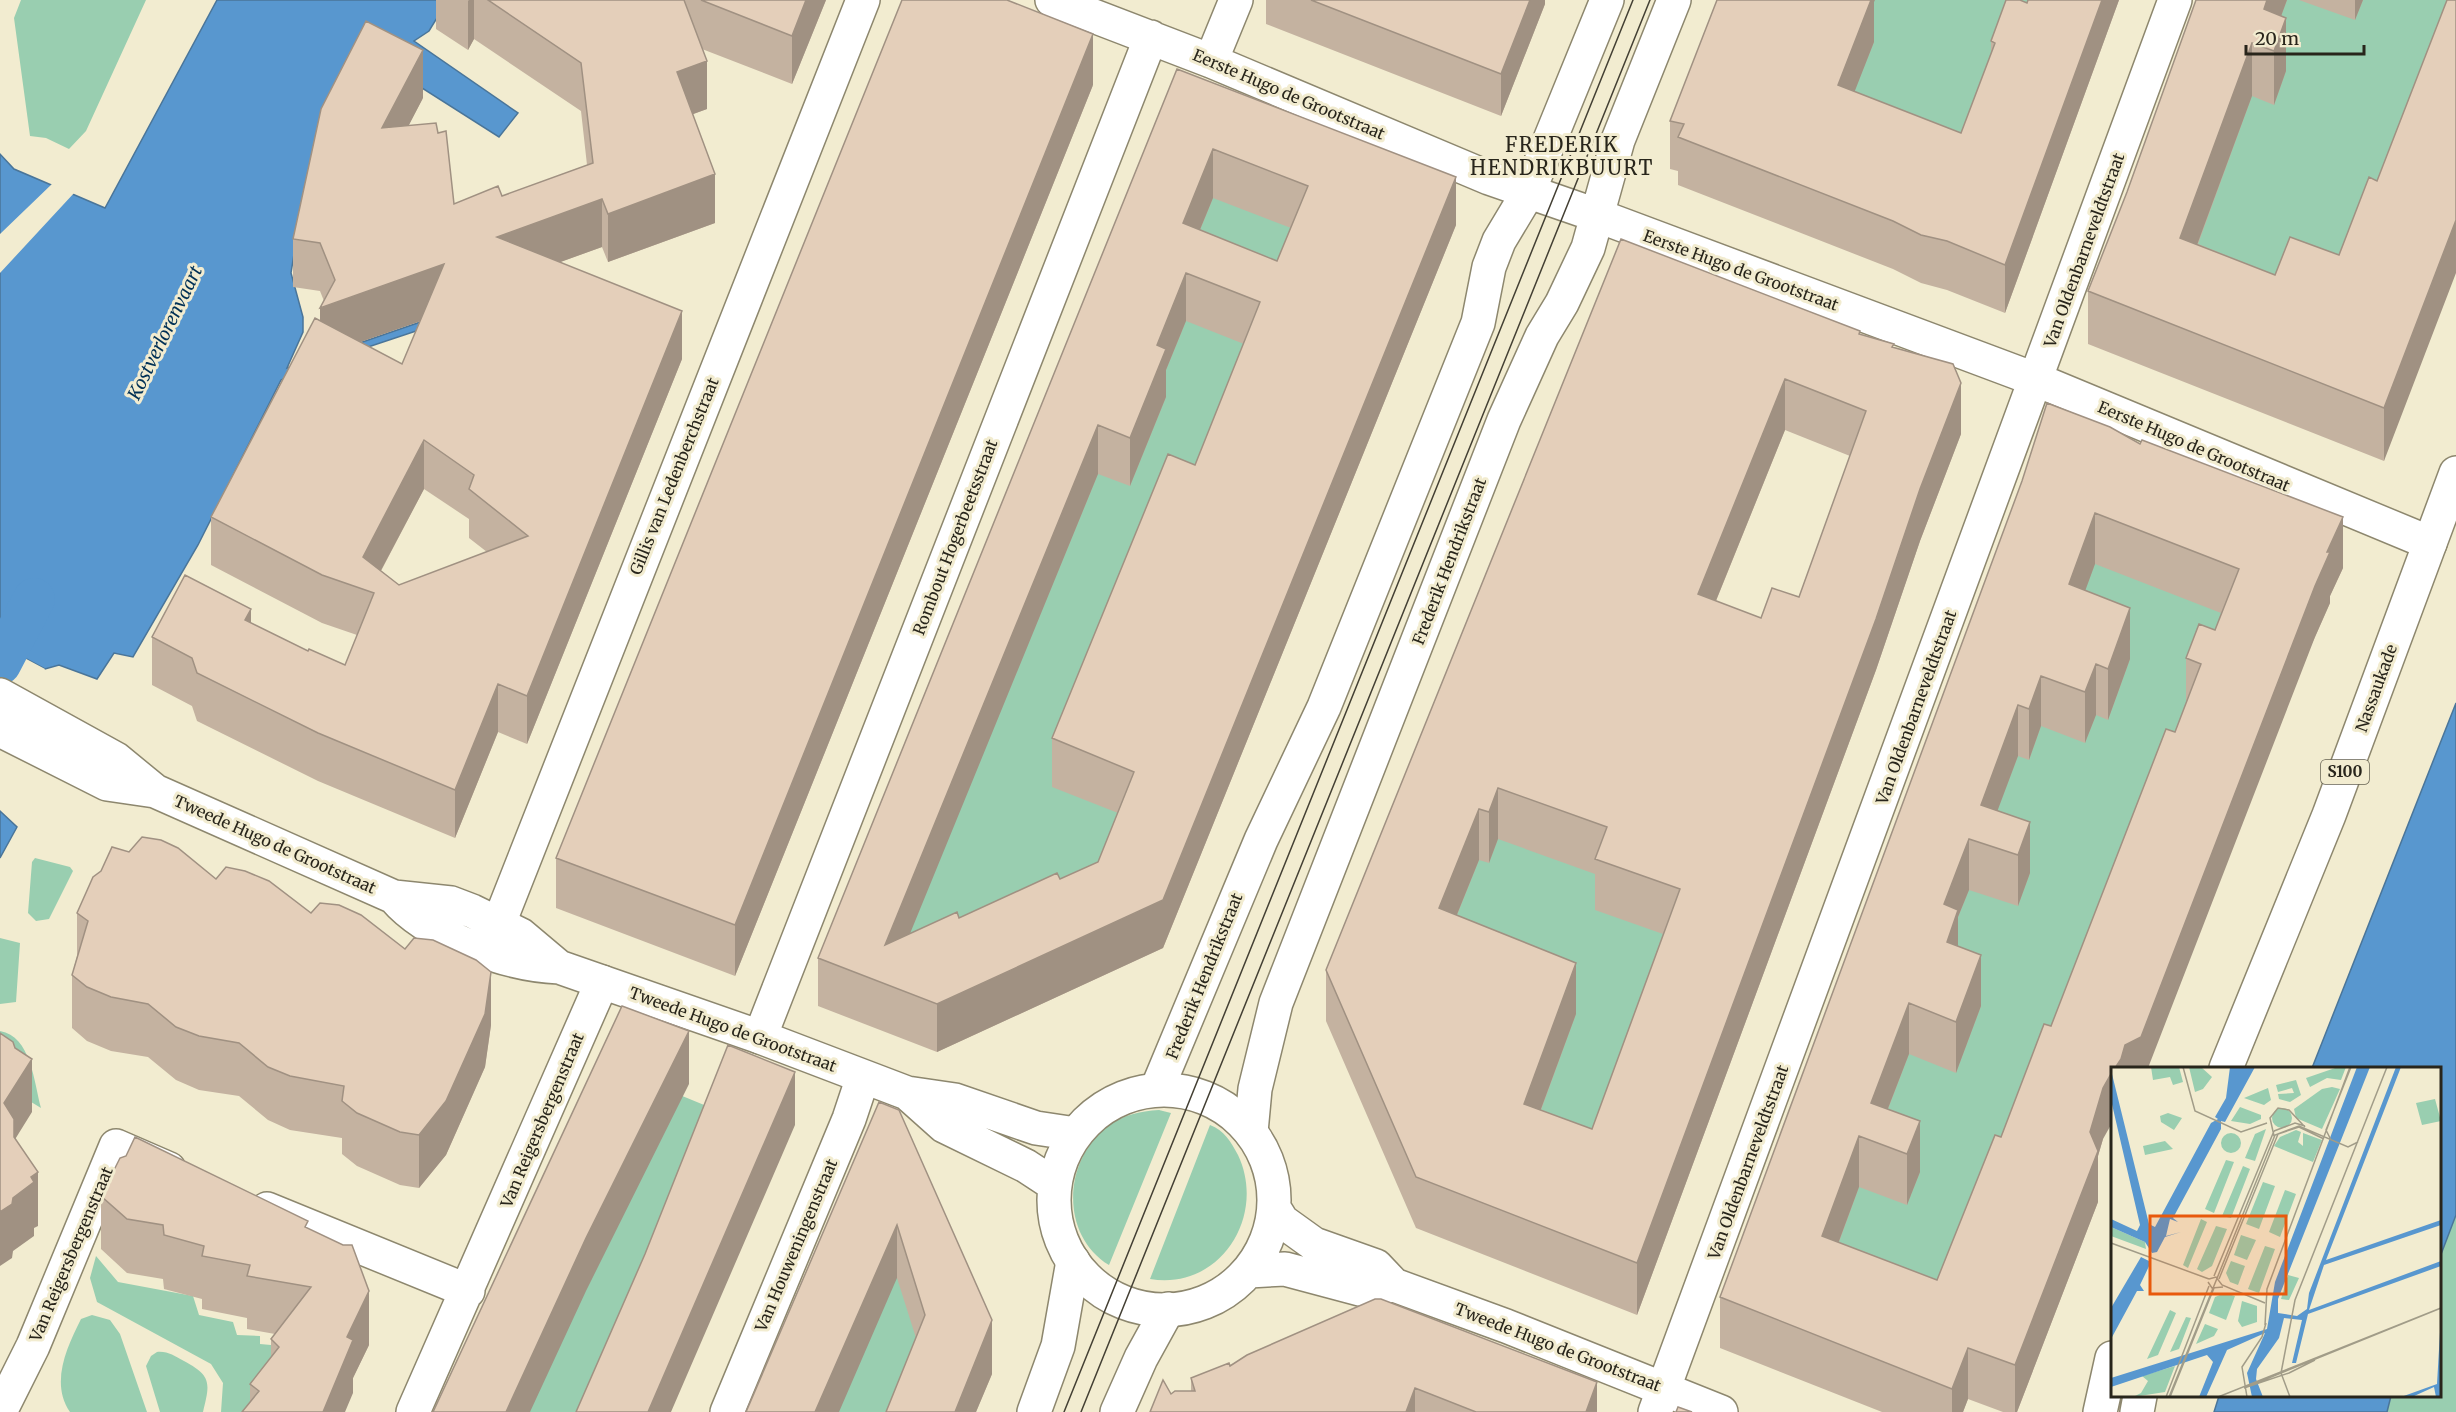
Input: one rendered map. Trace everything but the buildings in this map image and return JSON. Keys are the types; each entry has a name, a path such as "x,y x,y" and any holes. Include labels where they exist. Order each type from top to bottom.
{"street":[{"name":"Gillis van Ledenberchstraat","path":"487,953 863,0"},
{"name":"Eerste Hugo de Grootstraat","path":"1052,0 1211,61 1489,178 1596,215 2037,380 2430,543"},
{"path":"1211,61 1236,0"},
{"name":"Frederik Hendrikstraat","path":"1157,1089 1261,840 1333,685 1479,323 1490,267 1499,240 1529,191 1607,0"},
{"name":"Frederik Hendrikstraat","path":"1251,1132 1255,1089 1276,1003 1504,420 1542,336 1562,303 1588,248 1618,140 1674,0"},
{"name":"Van Oldenbarneveldtstraat","path":"1659,1400 2037,380 2175,0"},
{"name":"Rombout Hogerbeetsstraat","path":"760,1037 1151,37"},
{"name":"Nassaukade","path":"2226,1067 2329,815 2456,473"},
{"name":"Tweede Hugo de Grootstraat","path":"8,717 107,784 155,791 394,897 451,903 498,923 535,945 559,967"},
{"name":"Tweede Hugo de Grootstraat","path":"394,897 413,917 487,953 525,964 559,967 760,1037 907,1093 956,1100 1036,1128 1076,1134"},
{"name":"Van Reigersbergenstraat","path":"413,1412 602,982"},
{"name":"Van Houweningenstraat","path":"727,1412 849,1119 863,1077"},
{"path":"1157,1089 1199,1095 1235,1115 1251,1132 1268,1164 1273,1181 1274,1208 1267,1241 1249,1271 1216,1298 1196,1306 1153,1310 1125,1303 1110,1296 1073,1262 1062,1242 1056,1221 1055,1185 1065,1153 1076,1134 1102,1109 1129,1096 1157,1089"},
{"name":"Tweede Hugo de Grootstraat","path":"907,1093 944,1126 1026,1166 1055,1185"},
{"name":"Van Reigersbergenstraat","path":"0,1412 33,1346 116,1146 197,1180"},
{"path":"240,1198 468,1291"},
{"name":"Tweede Hugo de Grootstraat","path":"1274,1208 1282,1221 1314,1244 1376,1266 1394,1285 1659,1400 1721,1412"},
{"path":"1034,1412 1058,1346 1073,1262"},
{"name":"Tweede Hugo de Grootstraat","path":"1249,1271 1285,1269 1360,1289 1394,1285"},
{"path":"1117,1412 1141,1358 1168,1309"},
{"path":"2100,1412 2111,1362"},
{"path":"2137,1412 2140,1397"}],"green space":[{"path":"21,0 146,0 86,131 69,149 46,138 30,136 14,18"},
{"path":"1804,0 2059,0 1973,233 1745,150"},
{"path":"2260,0 2456,0 2349,374 2148,295"},
{"path":"1201,173 1399,242 1129,907 848,966"},
{"path":"2079,541 2257,598 1967,1384 1772,1319"},
{"path":"1478,815 1722,907 1600,1238 1385,1031"},
{"path":"35,858 70,867 73,871 49,919 36,921 28,913 32,862"},
{"path":"0,938 20,943 16,1002 0,1004"},
{"path":"0,1031 18,1041 25,1051 30,1062 41,1108 0,1083"},
{"path":"658,1086 743,1121 619,1412 496,1412"},
{"path":"1159,1110 1171,1113 1109,1265 1093,1252 1082,1236 1075,1217 1073,1198 1075,1178 1092,1141 1107,1127 1132,1114"},
{"path":"1210,1125 1223,1133 1238,1155 1245,1178 1246,1202 1241,1224 1231,1244 1216,1261 1197,1273 1175,1280 1150,1279"},
{"path":"893,1203 937,1412 806,1412"},
{"path":"2456,1208 2456,1412 2387,1412 2391,1397 2441,1397 2441,1250"},
{"path":"96,1256 118,1282 193,1296 199,1315 233,1322 237,1335 260,1336 260,1344 282,1346 264,1412 221,1412 223,1383 211,1364 97,1302 90,1278"},
{"path":"92,1315 110,1320 120,1334 147,1412 70,1412 61,1389 63,1365 81,1319"},
{"path":"157,1352 174,1356 193,1366 204,1376 207,1381 207,1394 203,1412 160,1412 146,1366 151,1356"}],"water":[{"path":"217,0 448,0 429,31 414,41 518,113 499,137 375,58 305,185 291,273 303,317 303,332 287,368 554,276 557,284 311,366 281,380 198,545 133,657 114,653 97,679 59,665 45,669 0,645 0,154 14,169 105,208"},
{"path":"2456,703 2456,1215 2441,1254 2441,1067 2312,1067"},
{"path":"0,811 17,827 0,858"},
{"path":"2219,1397 2391,1397 2387,1412 2214,1412"}],"pier":[{"path":"53,183 75,192 0,273 0,234"},
{"path":"0,645 45,669 43,672 0,648"}],"waterway":[{"name":"Kostverlorenvaart","path":"0,664 34,599"}],"tram line":[{"path":"1064,1412 1633,0"},
{"path":"1081,1412 1650,0"}],"district":[{"name":"FREDERIK HENDRIKBUURT","path":"1562,156"}]}
